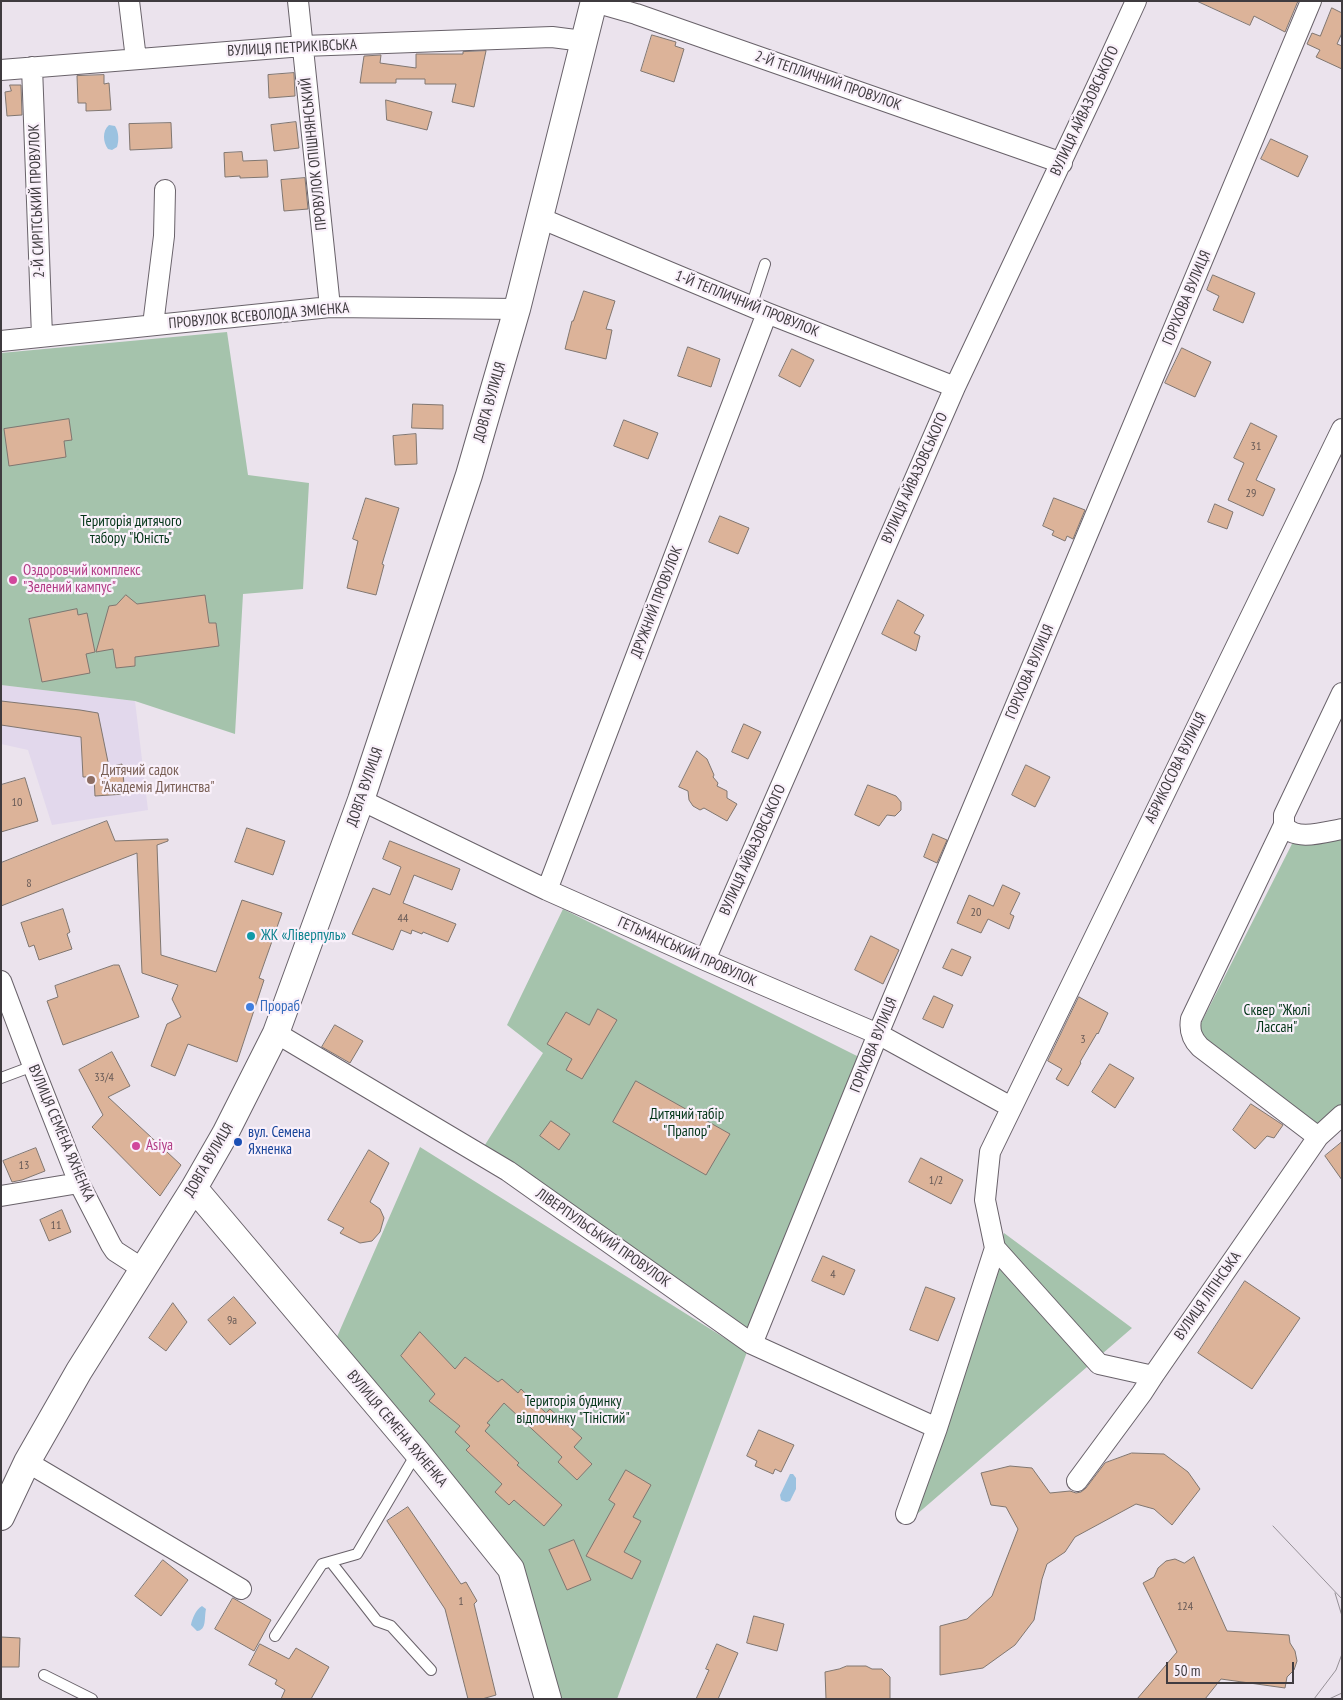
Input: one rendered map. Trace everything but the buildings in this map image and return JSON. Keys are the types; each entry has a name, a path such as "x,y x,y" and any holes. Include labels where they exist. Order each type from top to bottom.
{"street":[{"path":"129,1 136,59"},
{"name":"ПРОВУЛОК ОПІШНЯНСЬКИЙ","path":"298,1 330,307"},
{"name":"2-Й ТЕПЛИЧНИЙ ПРОВУЛОК","path":"594,1 1062,163"},
{"name":"ДОВГА ВУЛИЦЯ","path":"1,1517 26,1462 79,1371 194,1188 225,1134 276,1034 361,800 470,475 517,309 594,1"},
{"name":"ВУЛИЦЯ АЙВАЗОВСЬКОГО","path":"705,960 955,387 1062,163 1136,1"},
{"name":"ГОРІХОВА ВУЛИЦЯ","path":"752,1344 878,1034 1311,1"},
{"name":"ВУЛИЦЯ ПЕТРИКІВСЬКА","path":"1,70 303,46 552,37 583,41"},
{"name":"2-Й СИРІТСЬКИЙ ПРОВУЛОК","path":"32,67 42,336"},
{"path":"153,325 164,236 165,190"},
{"name":"1-Й ТЕПЛИЧНИЙ ПРОВУЛОК","path":"540,218 759,310 955,387"},
{"name":"ПРОВУЛОК ВСЕВОЛОДА ЗМІЄНКА","path":"1,341 330,307 517,309"},
{"name":"ДРУЖНИЙ ПРОВУЛОК","path":"547,890 759,310"},
{"name":"АБРИКОСОВА ВУЛИЦЯ","path":"995,1248 984,1200 990,1152 1342,429"},
{"path":"1318,1137 1200,1047 1195,1042 1190,1027 1191,1019 1284,825 1284,815 1342,693"},
{"name":"ГЕТЬМАНСЬКИЙ ПРОВУЛОК","path":"361,800 547,890 878,1034 1011,1108"},
{"path":"1284,825 1290,833 1300,835 1342,829"},
{"name":"ВУЛИЦЯ СЕМЕНА ЯХНЕНКА","path":"1,981 79,1183 115,1251 143,1269"},
{"name":"ЛІВЕРПУЛЬСЬКИЙ ПРОВУЛОК","path":"276,1034 508,1171 752,1344 937,1428"},
{"name":"ВУЛИЦЯ ЛІГІНСЬКА","path":"1077,1481 1142,1393 1318,1137 1342,1115"},
{"path":"1,1196 79,1183"},
{"name":"ВУЛИЦЯ СЕМЕНА ЯХНЕНКА","path":"194,1188 417,1452 511,1569 548,1699"},
{"path":"995,1248 1099,1364 1153,1376"},
{"path":"906,1514 937,1428 995,1248"},
{"path":"26,1462 241,1589"}],"lane":[{"path":"759,310 764,264"},
{"path":"1,1078 33,1066"},
{"path":"275,1636 322,1564 358,1554 417,1452"},
{"path":"331,1562 377,1621 391,1626 431,1670"},
{"path":"44,1675 92,1699"}],"shaded area":[{"name":"Дитячий садок \"Академія Дитинства\"","path":"1,685 135,701 148,810 52,825 28,750 1,744"}],"green space":[{"name":"Територія дитячого табору \"Юність\"","path":"227,332 248,475 309,483 303,589 243,594 235,734 135,701 1,685 1,353"},
{"name":"Сквер \"Жюлі Лассан\"","path":"1342,831 1342,1108 1320,1128 1192,1041 1296,836"},
{"name":"Дитячий табір \"Прапор\"","path":"563,909 861,1058 749,1334 483,1148 543,1053 507,1025"},
{"name":"Територія будинку відпочинку \"Тіністий\"","path":"420,1147 747,1352 617,1699 555,1699 517,1566 333,1346"},
{"path":"1004,1233 1132,1328 916,1515"}],"water":[{"path":"109,125 115,126 118,134 117,147 112,150 108,149 104,140 105,130"},
{"path":"790,1474 793,1474 796,1478 796,1489 790,1501 786,1502 781,1500 780,1495"},
{"path":"202,1606 206,1609 204,1623 202,1628 197,1631 191,1625 192,1620 198,1609"}],"tram line":[{"path":"1273,1526 1342,1599"},
{"path":"1335,1593 1342,1616"},
{"path":"1314,1699 1336,1670 1342,1654"},
{"path":"1329,1699 1342,1693"}],"place":[{"name":"Оздоровчий комплекс \"Зелений кампус\"","path":"13,580"},
{"name":"Дитячий садок \"Академія Дитинства\"","path":"91,780"},
{"name":"ЖК «Ліверпуль»","path":"251,936"},
{"name":"Прораб","path":"250,1007"},
{"name":"вул. Семена Яхненка","path":"238,1142"},
{"name":"Asiya","path":"136,1146"}]}
